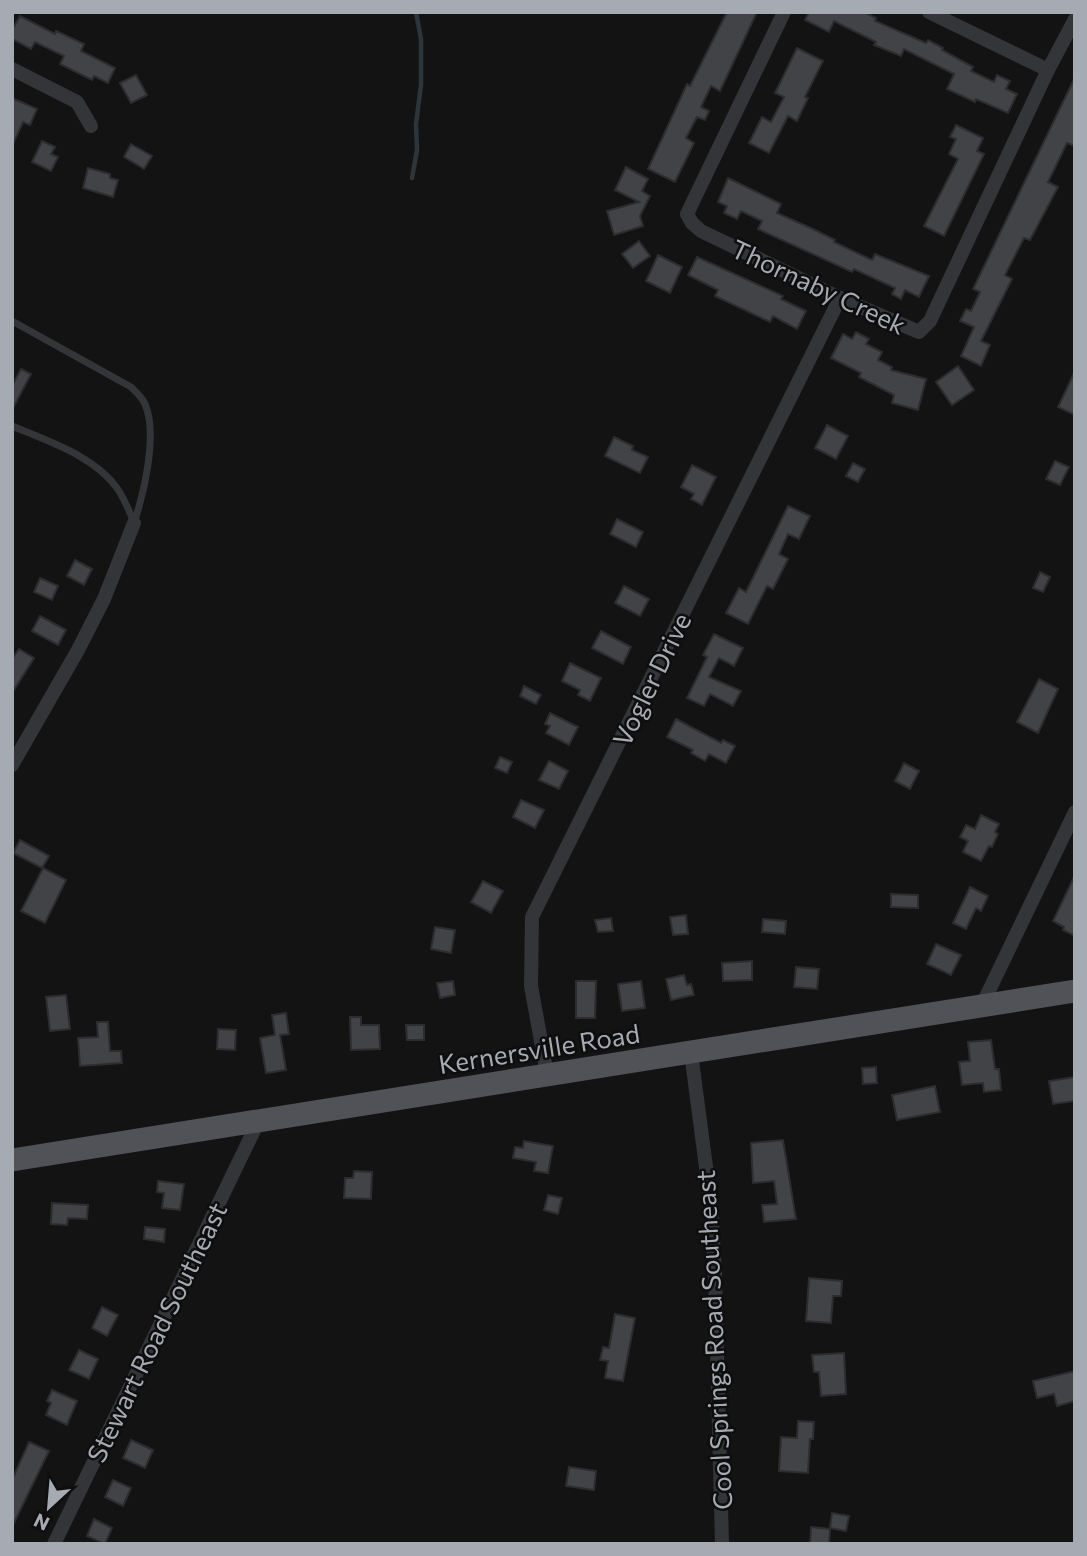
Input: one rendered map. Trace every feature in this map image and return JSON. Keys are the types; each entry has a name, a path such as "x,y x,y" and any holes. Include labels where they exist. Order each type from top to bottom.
{"main road":[{"name":"Kernersville Road","path":"12,1160 1075,991"}],"street":[{"name":"Thornaby Creek","path":"784,12 687,214 701,231 840,298 919,332 930,321 1074,20"},
{"path":"929,12 1048,70"},
{"path":"12,69 77,102 92,126"},
{"name":"Vogler Drive","path":"547,1074 531,986 533,917 840,298"},
{"path":"12,765 79,650 104,600 134,523"},
{"path":"982,1005 1075,812"},
{"name":"Cool Springs Road Southeast","path":"691,1053 711,1205 722,1544"},
{"name":"Stewart Road Southeast","path":"54,1544 259,1120"}],"lane":[{"path":"12,321 131,387 146,406 149,433 146,478 134,523"},
{"path":"12,426 73,453 104,475 116,487 134,523"}],"building":[{"path":"727,12 757,12 720,91 711,86 701,107 709,111 705,120 697,117 686,138 694,143 675,182 648,169 687,84 690,86"},
{"path":"809,12 864,12 876,18 875,21 943,48 942,50 973,67 971,71 994,82 997,75 1010,81 1006,89 1017,94 1008,113 976,99 975,102 947,89 954,74 904,49 901,56 874,45 876,42 834,21 829,32 805,20"},
{"path":"20,16 55,34 56,31 84,44 81,51 115,68 108,83 94,76 92,80 60,64 64,56 35,42 31,49 12,39 12,30"},
{"path":"797,48 823,61 805,97 808,98 797,121 788,116 769,153 749,143 762,117 771,122 784,97 775,93"},
{"path":"136,75 147,95 131,103 120,83"},
{"path":"1075,77 1075,146 1067,143 1048,182 1058,187 1030,240 1024,238 1005,275 1012,279 981,341 990,345 981,366 961,356 974,327 960,321 966,309 971,311 980,292 973,289"},
{"path":"12,98 37,109 30,125 23,122 12,146"},
{"path":"956,125 983,138 977,151 984,154 944,236 924,226 958,159 949,154 956,139 950,137"},
{"path":"42,141 55,147 51,154 58,157 51,171 32,162"},
{"path":"131,144 152,156 144,169 124,157"},
{"path":"626,167 648,179 642,191 650,196 640,216 643,226 614,235 607,211 639,202 615,190"},
{"path":"88,168 110,174 110,178 118,180 113,197 83,188"},
{"path":"728,178 781,204 777,213 835,240 834,242 872,260 875,254 929,276 919,297 905,290 901,299 892,294 895,288 854,269 852,272 758,229 762,221 741,211 737,219 724,213 727,206 718,202"},
{"path":"639,241 650,256 633,268 622,254"},
{"path":"658,255 682,267 670,293 646,281"},
{"path":"697,257 783,296 781,299 806,311 797,329 773,316 770,322 715,296 718,290 688,275"},
{"path":"856,332 869,339 866,344 882,352 878,360 892,367 891,370 926,379 918,410 892,403 894,395 859,377 861,373 831,358 843,334 852,339"},
{"path":"958,366 974,390 952,405 936,382"},
{"path":"21,369 31,374 12,410 12,386"},
{"path":"1075,371 1075,415 1058,407"},
{"path":"827,425 848,436 836,459 815,448"},
{"path":"614,437 648,457 640,473 605,456"},
{"path":"1055,461 1069,467 1060,485 1046,479"},
{"path":"853,463 865,469 858,482 846,476"},
{"path":"692,465 716,477 702,505 691,499 694,494 681,487"},
{"path":"788,506 810,516 799,539 788,534 779,554 788,559 773,589 767,586 748,624 726,613 739,588 746,592"},
{"path":"617,519 643,532 636,547 610,534"},
{"path":"75,560 92,569 84,585 67,576"},
{"path":"1040,572 1050,577 1043,592 1033,588"},
{"path":"40,578 58,586 52,600 34,592"},
{"path":"624,586 649,599 640,616 615,603"},
{"path":"40,616 66,630 58,645 32,631"},
{"path":"601,631 631,647 623,664 592,648"},
{"path":"714,634 743,648 734,666 719,658 709,677 741,691 733,706 710,694 704,706 687,698 707,657 703,655"},
{"path":"19,649 34,658 12,693 12,659"},
{"path":"570,663 601,678 590,701 578,695 580,690 562,681"},
{"path":"1039,679 1058,689 1038,733 1017,722"},
{"path":"524,686 541,695 536,704 520,696"},
{"path":"550,713 578,727 569,745 546,733 550,726 545,724"},
{"path":"676,719 721,743 723,740 735,746 726,763 709,754 705,761 691,753 693,750 667,737"},
{"path":"500,757 512,762 507,773 495,768"},
{"path":"549,761 568,771 559,789 539,780"},
{"path":"904,763 919,771 910,789 895,781"},
{"path":"521,800 544,810 535,828 513,817"},
{"path":"981,815 999,824 992,847 989,846 981,861 963,852 968,841 960,837 966,825 975,829"},
{"path":"20,840 49,856 42,868 13,853"},
{"path":"43,868 66,880 45,923 21,911"},
{"path":"1075,875 1075,936 1053,921"},
{"path":"483,881 503,891 491,913 471,902"},
{"path":"970,887 988,896 981,911 976,908 966,929 953,923"},
{"path":"891,894 918,895 918,908 891,907"},
{"path":"686,915 688,934 673,935 670,917"},
{"path":"611,918 613,931 598,932 595,920"},
{"path":"763,919 786,921 785,934 762,932"},
{"path":"435,927 455,930 451,953 431,949"},
{"path":"936,944 961,955 951,975 927,964"},
{"path":"752,961 752,980 723,981 722,963"},
{"path":"796,967 819,969 817,989 794,987"},
{"path":"684,975 687,985 691,984 694,995 671,1000 666,979"},
{"path":"453,981 455,995 440,998 437,983"},
{"path":"576,981 596,981 595,1018 576,1018"},
{"path":"641,981 645,1008 622,1011 618,984"},
{"path":"66,995 70,1029 50,1031 46,997"},
{"path":"286,1013 289,1034 280,1035 286,1070 266,1073 260,1038 275,1035 272,1015"},
{"path":"350,1017 361,1017 361,1025 379,1025 380,1049 351,1050"},
{"path":"97,1022 108,1022 110,1051 121,1051 122,1063 80,1066 78,1038 98,1037"},
{"path":"406,1025 424,1025 424,1040 407,1040"},
{"path":"218,1029 236,1030 235,1050 217,1049"},
{"path":"991,1040 995,1069 999,1069 1001,1090 984,1092 983,1083 962,1085 959,1062 970,1061 968,1042"},
{"path":"876,1067 877,1083 863,1084 862,1068"},
{"path":"1075,1077 1075,1101 1053,1104 1049,1081"},
{"path":"935,1086 940,1112 897,1120 892,1095"},
{"path":"783,1140 796,1219 764,1222 762,1205 777,1204 774,1181 753,1183 751,1143"},
{"path":"524,1141 553,1146 548,1173 534,1171 536,1162 513,1158 515,1147 523,1148"},
{"path":"354,1171 372,1172 371,1199 344,1198 345,1178 353,1178"},
{"path":"158,1181 184,1184 180,1210 162,1208 164,1193 157,1192"},
{"path":"548,1195 562,1198 558,1214 544,1210"},
{"path":"52,1203 88,1205 87,1219 68,1218 67,1225 51,1224"},
{"path":"145,1227 165,1229 164,1242 144,1239"},
{"path":"809,1278 842,1281 841,1296 833,1296 831,1323 806,1321"},
{"path":"102,1307 118,1315 107,1336 92,1328"},
{"path":"615,1314 635,1318 623,1381 605,1378 608,1361 600,1360 603,1347 609,1348"},
{"path":"79,1350 98,1359 89,1379 69,1370"},
{"path":"844,1353 846,1394 821,1396 819,1372 814,1372 812,1355"},
{"path":"1075,1371 1075,1401 1057,1406 1054,1394 1037,1398 1033,1381"},
{"path":"52,1390 77,1401 67,1425 46,1415 51,1403 47,1401"},
{"path":"798,1421 814,1422 808,1473 779,1471 781,1437 797,1438"},
{"path":"131,1440 153,1450 145,1468 123,1458"},
{"path":"29,1442 49,1451 12,1527 12,1480"},
{"path":"569,1467 596,1471 594,1490 566,1486"},
{"path":"113,1480 131,1488 123,1506 105,1497"},
{"path":"832,1513 849,1516 846,1531 830,1528"},
{"path":"94,1519 112,1528 105,1544 87,1536"},
{"path":"811,1527 830,1529 829,1544 810,1544"}],"waterway":[{"path":"412,178 417,150 416,124 421,85 421,39 416,12"}]}
